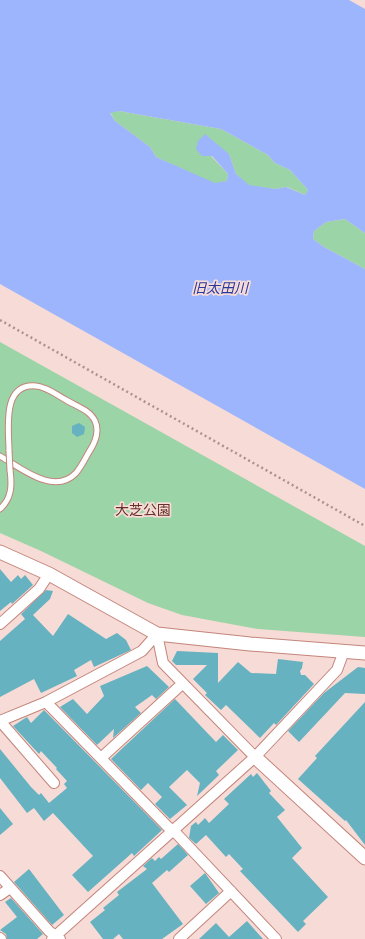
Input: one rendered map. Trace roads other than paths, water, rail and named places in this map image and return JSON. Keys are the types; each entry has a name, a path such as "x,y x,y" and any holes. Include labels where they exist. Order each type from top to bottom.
{"street":[{"path":"0,552 49,574 157,634 365,653"},
{"path":"0,624 39,589 49,574"},
{"path":"157,634 163,663 182,684 255,757 364,857"},
{"path":"54,783 0,721 46,702 142,651 157,634"},
{"path":"0,876 56,938 255,757 337,670 344,651"},
{"path":"101,758 182,684"},
{"path":"46,702 168,827 174,830 276,939"},
{"path":"0,895 10,888"},
{"path":"179,939 231,891"}],"lane":[{"path":"0,456 41,479 59,482 76,473 91,448 96,438 98,429 95,420 89,412 47,390 37,386 26,387 16,393 10,402 8,415 9,451 10,470 10,495 5,504 0,508"}],"water":[{"name":"旧太田川","path":"0,0 349,0 365,9 365,233 345,219 326,222 314,231 313,239 324,247 365,269 365,489 0,284","holes":["119,111 221,129 268,155 275,163 290,170 308,190 305,195 286,187 276,189 249,185 236,174 229,154 205,134 198,141 196,149 202,156 212,156 228,174 227,181 215,183 156,157 150,147 115,121 110,113"]}],"district":[{"name":"大芝公園","path":"143,510"}]}
